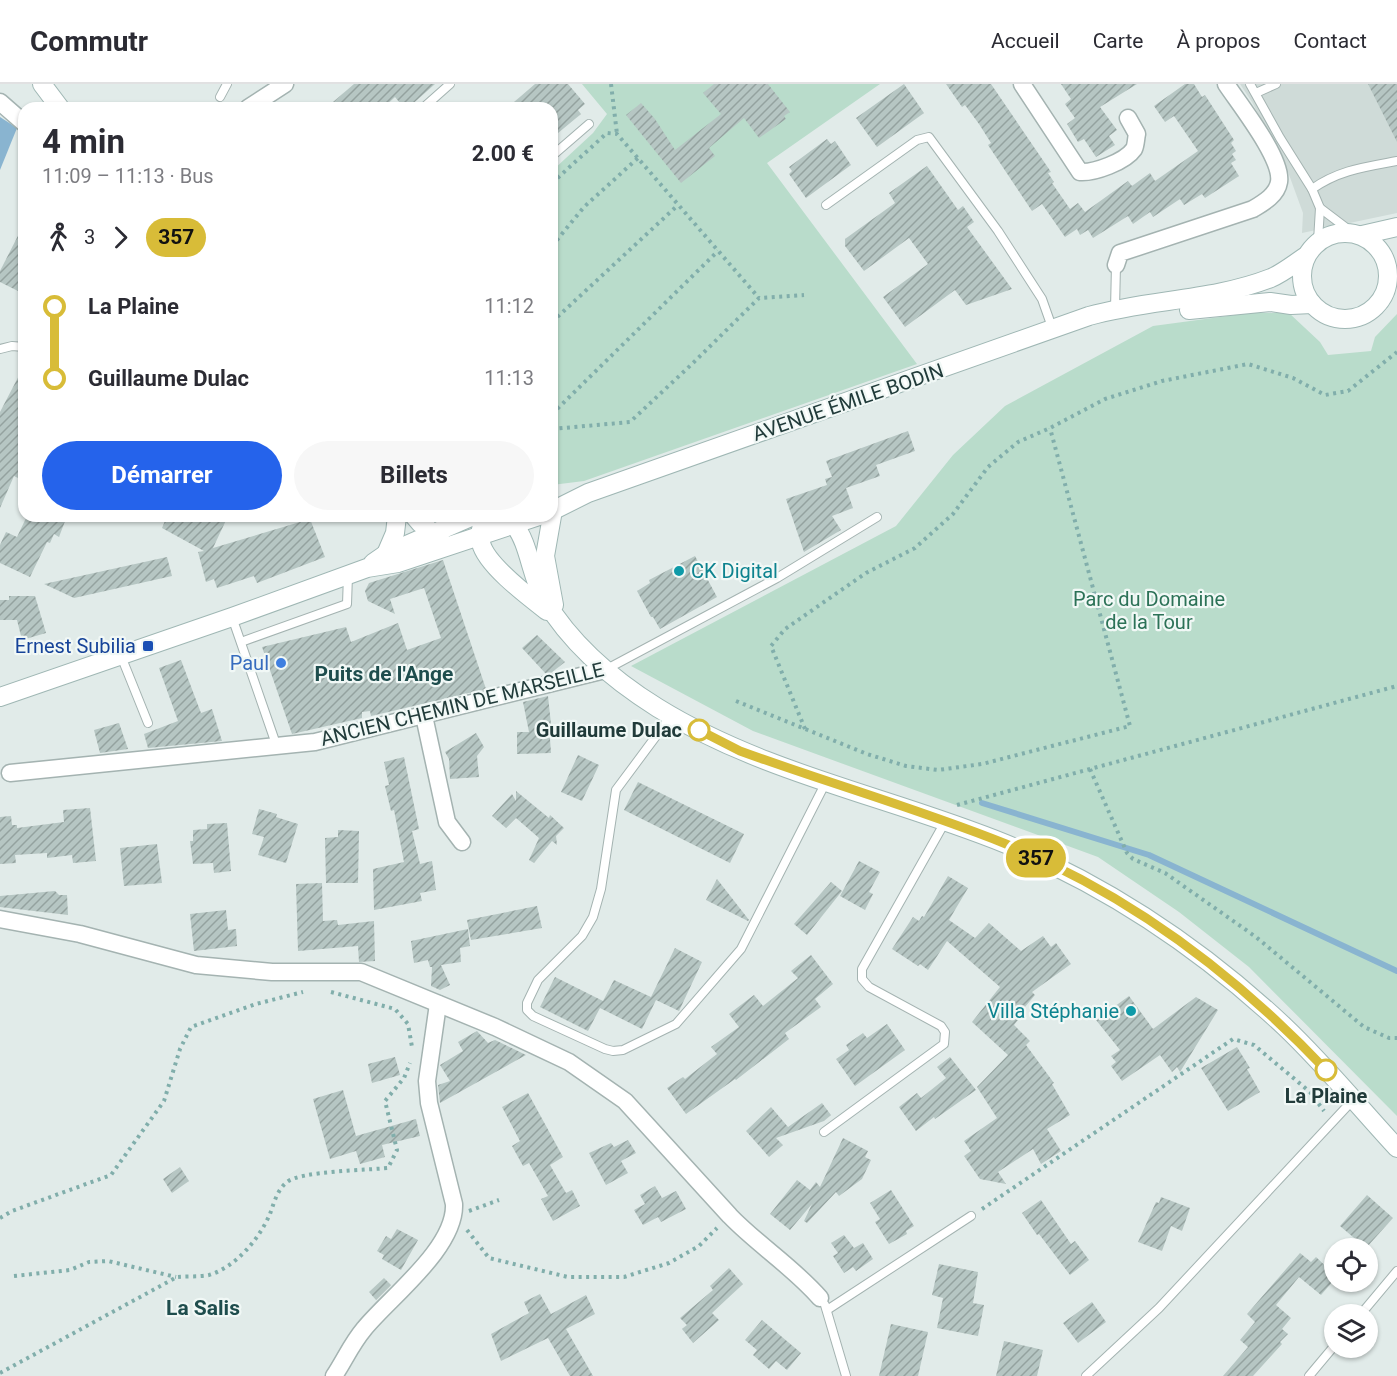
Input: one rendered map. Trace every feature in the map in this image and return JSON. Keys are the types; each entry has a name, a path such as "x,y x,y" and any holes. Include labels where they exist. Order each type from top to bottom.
{"main road":[{"path":"42,84 56,102"},
{"path":"1357,234 1374,243 1383,255 1392,277 1382,298 1371,310 1357,317 1341,319 1325,314 1312,304 1303,286 1303,266 1306,256 1318,241 1341,232 1357,234 1397,226"},
{"name":"AVENUE ÉMILE BODIN","path":"558,507 581,496 1115,309 1198,298 1243,287 1273,277 1306,256"},
{"name":"AVENUE ÉMILE BODIN","path":"1115,309 1169,312 1270,303 1312,304"},
{"path":"386,554 395,533 396,522"},
{"path":"418,522 432,532 477,551 489,559 523,592 557,618"},
{"path":"0,697 367,568 386,554 455,522"},
{"path":"456,544 464,522"},
{"path":"484,522 480,536 483,549 489,559"},
{"name":"AVENUE ÉMILE BODIN","path":"367,568 398,563 456,544 480,536 505,522"},
{"path":"508,522 521,537 533,576 557,618 605,670 672,716 740,751 1006,844 1059,868 1109,895 1160,926 1207,960 1286,1028 1397,1149"},
{"path":"549,522 545,556 557,618"}],"street":[{"path":"257,102 285,84"},
{"path":"1022,84 1080,172 1091,172 1124,158 1134,148 1137,134 1128,118"},
{"path":"1116,265 1120,253 1254,209 1269,198 1279,184 1278,168 1269,149 1226,84"},
{"path":"0,102 18,118"},
{"name":"ANCIEN CHEMIN DE MARSEILLE","path":"10,773 315,742 605,670"},
{"path":"424,716 447,822 462,842"},
{"path":"0,919 80,934 196,965 272,972 361,972 495,1027 569,1062 626,1101 703,1189 744,1231 802,1277 824,1304"},
{"path":"334,1376 363,1329 414,1279 443,1238 455,1214 429,1103 427,1081 438,1004"}],"lane":[{"path":"220,97 226,84"},
{"path":"430,102 450,84"},
{"path":"1251,84 1280,138 1312,189 1320,208 1318,241"},
{"path":"1256,93 1276,84"},
{"path":"558,151 589,124"},
{"path":"826,205 917,140 928,137 998,231 1042,299 1053,330"},
{"path":"1312,189 1328,178 1358,168 1397,161"},
{"path":"1320,208 1357,234"},
{"path":"1115,309 1116,265"},
{"path":"0,349 18,346"},
{"name":"ANCIEN CHEMIN DE MARSEILLE","path":"605,670 777,578 877,517"},
{"path":"241,642 347,604 348,575"},
{"path":"232,617 277,747"},
{"path":"121,655 148,723"},
{"path":"672,716 616,790 601,889 593,917 582,936 538,980 527,1003 527,1010 533,1016 605,1050 623,1050 676,1024 741,949 826,782"},
{"path":"824,1132 944,1044 945,1032 941,1026 869,987 862,979 862,969 945,822"},
{"path":"1086,1376 1159,1308 1353,1100"},
{"path":"846,1376 824,1304 971,1216"},
{"path":"1369,1304 1397,1271"},
{"path":"1309,1376 1324,1358"}],"path":[{"path":"611,84 617,134 759,298"},
{"path":"558,178 608,133 617,134"},
{"path":"558,239 584,207 638,158"},
{"path":"558,316 678,205"},
{"path":"558,408 718,251"},
{"path":"558,428 630,422 759,298 804,295"},
{"path":"805,729 771,646 785,628 866,573 915,548 953,514 988,467 1018,442 1105,399 1162,381 1248,364 1293,378 1325,395 1348,391 1397,352"},
{"path":"736,701 867,754 906,766 938,770 982,764 1130,726 1050,428"},
{"path":"954,806 1397,686"},
{"path":"1090,769 1127,853 1133,859 1165,873 1256,937 1364,1027 1389,1038 1397,1038"},
{"path":"326,990 395,1009 408,1024 413,1053"},
{"path":"0,1218 12,1211 111,1175 165,1101 180,1049 191,1027 256,1004 310,992"},
{"path":"971,1216 1233,1039 1254,1045 1310,1092 1334,1122"},
{"path":"14,1276 69,1270 89,1262 108,1261 177,1277 209,1275 231,1264 254,1242 269,1216 277,1194 288,1180 323,1173 388,1168 397,1150 385,1101 404,1078 410,1061"},
{"path":"499,1200 476,1210 455,1214 489,1258 568,1277 624,1277 669,1263 699,1246 730,1216"},
{"path":"0,1373 177,1277"}],"shaded area":[{"path":"1240,84 1397,84 1397,213 1302,233 1303,213 1288,172 1252,102"}],"green space":[{"path":"582,84 880,84 767,163 917,364 584,481 558,484 558,165 593,133 607,114"},
{"name":"Parc du Domaine de la Tour","path":"1250,313 1289,313 1320,342 1328,355 1371,351 1375,337 1397,314 1397,1116 1249,967 1179,912 1098,857 753,731 631,666 896,526 953,455 1005,406 1153,326"}],"water":[{"path":"0,117 17,128 0,170"}],"building":[{"path":"354,84 435,84 415,102 399,102 395,97 390,102 333,102"},
{"path":"535,84 568,84 585,104 578,110 581,114 558,133 558,102 514,102"},
{"path":"714,84 768,84 790,112 784,116 786,119 759,138 744,118 709,148 715,156 681,183 626,115 641,103 655,119 675,150 721,114 703,93"},
{"path":"904,84 924,113 877,147 856,118"},
{"path":"946,84 991,84 1051,172 1048,173 1054,182 1052,183 1070,209 1078,203 1085,212 1128,181 1132,186 1150,173 1155,181 1198,151 1174,116 1165,122 1154,106 1185,84 1194,84 1202,97 1205,95 1234,140 1231,143 1236,151 1232,154 1236,160 1231,163 1239,176 1205,198 1202,194 1184,205 1180,199 1153,217 1150,212 1133,224 1128,216 1093,238 1088,230 1080,235 1077,229 1065,237 1042,204 1032,211 988,145 991,143 979,124 965,105 962,107"},
{"path":"1061,84 1137,84 1100,107 1117,130 1109,136 1115,145 1096,157 1084,139 1078,142 1067,124 1075,118 1065,104 1071,99"},
{"path":"1368,84 1397,84 1397,142"},
{"path":"827,139 831,144 835,141 851,165 806,198 789,174 792,171 789,167"},
{"path":"927,166 958,210 963,206 974,222 967,227 1012,289 966,305 955,290 905,327 883,297 928,264 909,238 864,271 845,246 845,239 895,203 889,193"},
{"path":"18,236 18,291 0,282 0,271"},
{"path":"18,378 18,478 14,476 0,508 0,412"},
{"path":"908,431 915,451 876,465 880,476 846,488 853,508 832,516 841,530 804,552 786,499 827,485 825,479 832,477 826,461"},
{"path":"24,522 65,522 59,537 54,534 50,543 47,542 30,577 0,563 0,545 6,532 17,537"},
{"path":"164,522 225,522 213,548 300,522 311,522 325,557 257,583 254,576 217,588 214,579 206,582 198,552 204,551 162,528"},
{"path":"695,556 717,597 660,629 637,591 650,583 649,580"},
{"path":"167,557 172,576 74,598 44,584"},
{"path":"443,560 486,689 371,716 370,711 362,712 362,718 292,734 262,647 346,627 351,642 398,623 407,650 441,638 424,588 390,599 395,614 368,601 365,591 369,583"},
{"path":"9,596 35,596 46,633 22,640 17,620 0,620 0,600 9,600"},
{"path":"537,635 565,662 551,673 546,674 522,648"},
{"path":"181,660 201,713 212,709 222,741 148,748 144,734 178,721 159,668"},
{"path":"548,696 551,753 517,754 517,732 529,732 523,702"},
{"path":"119,723 128,749 100,753 94,730"},
{"path":"476,733 484,747 477,756 479,777 450,779 449,759 445,752"},
{"path":"578,755 599,765 582,801 561,792"},
{"path":"404,757 419,829 412,831 420,864 432,861 436,890 420,893 422,901 374,910 373,869 404,862 394,810 391,811 385,786 389,785 384,762"},
{"path":"638,782 744,834 730,863 624,810"},
{"path":"516,791 564,828 556,836 557,845 552,841 534,863 529,860 539,838 516,818 506,828 492,816 512,794 516,801"},
{"path":"90,808 96,861 73,863 72,855 47,858 47,853 15,855 16,863 0,864 0,817 11,816 12,825 17,825 17,828 64,822 63,810"},
{"path":"259,809 298,824 286,863 258,855 264,837 252,834"},
{"path":"227,823 231,871 214,873 213,863 193,864 190,841 193,841 193,830 207,829 207,824"},
{"path":"338,830 359,831 358,883 326,883 325,838 338,837"},
{"path":"157,844 162,883 124,886 120,848"},
{"path":"859,861 880,872 869,892 873,894 865,910 840,896"},
{"path":"948,876 968,888 949,920 975,938 989,923 1021,951 1043,936 1051,947 1056,943 1071,964 1032,992 1035,995 1019,1014 1021,1016 1014,1025 1030,1041 1026,1045 1054,1083 1052,1084 1070,1115 1047,1129 1061,1151 1041,1164 1033,1149 998,1172 1006,1184 980,1179 964,1156 971,1151 964,1141 997,1118 977,1087 1008,1055 972,1022 1000,987 947,941 928,970 892,949 913,917 919,921 922,916 924,917"},
{"path":"717,879 749,920 748,921 706,900"},
{"path":"831,882 842,891 807,935 794,924"},
{"path":"322,883 323,921 337,920 338,925 374,921 375,961 359,962 358,946 298,951 296,884"},
{"path":"55,891 59,895 67,895 68,915 0,907 0,896"},
{"path":"537,906 542,928 471,940 467,920"},
{"path":"226,910 228,930 236,929 237,946 194,951 190,914"},
{"path":"468,929 470,946 460,948 461,962 441,965 450,985 440,990 431,986 432,967 428,960 414,963 411,941"},
{"path":"675,948 702,962 679,1011 656,1000 642,1029 600,1008 588,1031 540,1007 555,977 603,1001 614,980 651,997"},
{"path":"811,955 833,984 815,999 821,1007 785,1033 789,1039 736,1080 686,1114 667,1088 683,1077 685,1079 717,1054 711,1047 739,1027 729,1014 754,995 763,1006 798,978 791,971"},
{"path":"1129,996 1153,1029 1196,997 1218,1010 1180,1072 1177,1067 1172,1072 1160,1055 1122,1081 1111,1066 1116,1062 1111,1056 1120,1050 1096,1020"},
{"path":"887,1024 905,1050 855,1086 836,1059 849,1050 846,1045 863,1033 867,1038"},
{"path":"477,1031 488,1043 495,1040 526,1055 440,1103 438,1085 450,1081 440,1065 463,1051 458,1042"},
{"path":"1237,1047 1250,1068 1247,1069 1260,1092 1228,1111 1201,1068"},
{"path":"395,1057 400,1075 372,1083 368,1064"},
{"path":"950,1057 976,1090 916,1131 899,1107 917,1093 921,1098 946,1078 937,1067"},
{"path":"343,1090 356,1136 416,1119 420,1136 382,1145 385,1157 360,1164 356,1151 330,1159 313,1099"},
{"path":"528,1093 563,1157 550,1165 566,1193 572,1190 580,1206 553,1221 541,1199 548,1196 529,1163 523,1166 512,1146 520,1141 502,1107"},
{"path":"822,1103 831,1115 824,1121 776,1138 783,1145 769,1157 746,1131 771,1107 788,1127"},
{"path":"843,1138 868,1151 865,1157 871,1160 862,1179 839,1196 836,1192 807,1223 804,1221 812,1204 790,1230 770,1214 797,1180 810,1190 816,1182 820,1187"},
{"path":"628,1140 636,1153 621,1161 628,1173 606,1185 589,1153 611,1143 614,1147"},
{"path":"180,1167 189,1181 172,1193 163,1179"},
{"path":"655,1186 662,1198 676,1191 686,1209 661,1222 658,1217 643,1225 634,1210 645,1204 640,1195"},
{"path":"891,1190 914,1226 906,1231 907,1234 889,1244 875,1222 880,1219 870,1203"},
{"path":"1367,1195 1393,1218 1375,1238 1354,1238 1340,1226"},
{"path":"1161,1197 1190,1208 1182,1231 1171,1226 1162,1251 1138,1242 1156,1202 1159,1203"},
{"path":"1041,1200 1071,1244 1075,1241 1089,1260 1070,1275 1022,1213"},
{"path":"397,1229 418,1240 401,1270 382,1259 384,1255 377,1251 386,1236 391,1239"},
{"path":"844,1235 854,1248 863,1243 873,1259 856,1271 853,1267 844,1273 833,1256 838,1253 831,1243"},
{"path":"1300,1253 1311,1262 1316,1257 1324,1265 1324,1292 1321,1295 1299,1277 1276,1305 1291,1318 1282,1329 1288,1334 1253,1376 1223,1376 1248,1347 1240,1340 1255,1322 1247,1314"},
{"path":"939,1264 978,1272 973,1303 984,1305 978,1336 937,1328 943,1298 932,1295"},
{"path":"729,1268 743,1284 712,1313 719,1320 693,1343 682,1329 687,1325 680,1318 713,1290 710,1286"},
{"path":"384,1278 391,1285 376,1300 369,1292"},
{"path":"540,1294 551,1314 586,1295 595,1314 566,1329 593,1376 570,1376 548,1338 501,1361 491,1334 529,1313 524,1302"},
{"path":"1092,1302 1106,1322 1078,1343 1063,1323"},
{"path":"762,1320 801,1353 787,1370 776,1361 769,1369 753,1355 757,1350 745,1340"},
{"path":"891,1324 928,1332 918,1376 879,1376"},
{"path":"1004,1341 1043,1350 1037,1376 996,1376"}],"waterway":[{"path":"982,803 1149,855 1397,971"}],"bus line":[{"name":"357","path":"699,730 740,751 1006,844 1076,877 1160,926 1207,960 1286,1028 1326,1070"}],"place":[{"name":"CK Digital","path":"679,571"},
{"name":"Ernest Subilia","path":"148,646"},
{"name":"Paul","path":"281,663"},
{"name":"Guillaume Dulac","path":"699,730"},
{"name":"Villa Stéphanie","path":"1131,1011"},
{"name":"La Plaine","path":"1326,1070"}],"district":[{"name":"Puits de l'Ange","path":"384,674"},
{"name":"La Salis","path":"203,1308"}]}
